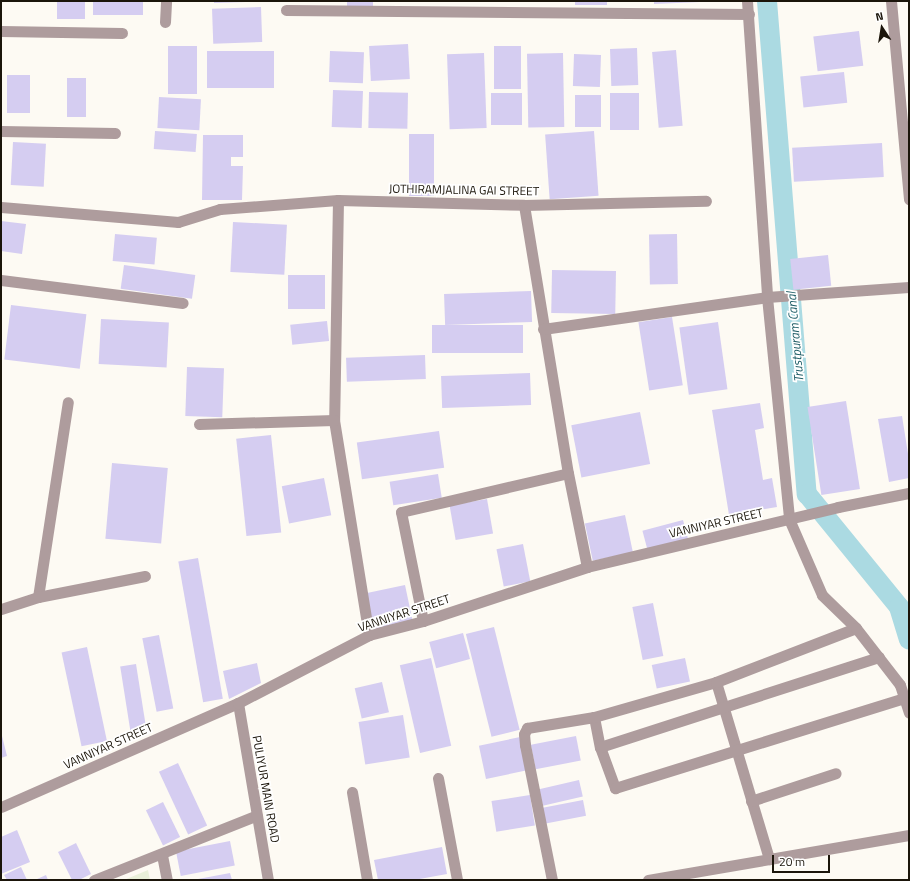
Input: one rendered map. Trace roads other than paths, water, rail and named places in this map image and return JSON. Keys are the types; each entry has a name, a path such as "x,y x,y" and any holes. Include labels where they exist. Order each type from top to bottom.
{"street":[{"path":"166,1 166,22"},
{"path":"747,1 767,297 789,519 822,595 856,628 879,657 905,684 904,698 909,713"},
{"path":"891,1 909,199"},
{"path":"286,10 564,7 749,14"},
{"path":"1,31 122,34"},
{"path":"1,131 115,134"},
{"path":"338,200 334,420 369,635"},
{"name":"JOTHIRAMJALINA GAI STREET","path":"1,207 178,222 220,209 338,200 524,205 706,201"},
{"path":"524,205 543,329 568,473 587,567"},
{"path":"1,280 183,303"},
{"path":"543,329 767,297 909,287"},
{"path":"38,598 68,402"},
{"path":"199,424 334,420"},
{"path":"423,621 401,512 568,473"},
{"name":"VANNIYAR STREET","path":"1,807 238,703 369,635 423,621 587,567 838,507 909,493"},
{"path":"1,609 38,598 145,576"},
{"path":"552,880 524,734 527,728 539,724 594,717 716,682 856,628"},
{"path":"600,747 722,709 879,657"},
{"path":"716,682 722,709 769,859"},
{"path":"594,717 600,747 615,788 904,698"},
{"name":"PULIYUR MAIN ROAD","path":"238,703 268,880"},
{"path":"751,801 836,773"},
{"path":"438,778 456,880"},
{"path":"352,792 367,880"},
{"path":"94,880 162,855 257,815"},
{"path":"648,880 909,835"},
{"path":"162,855 167,880"}],"waterway":[{"name":"Trustpuram Canal","path":"767,1 807,494 899,607 909,640"}]}
